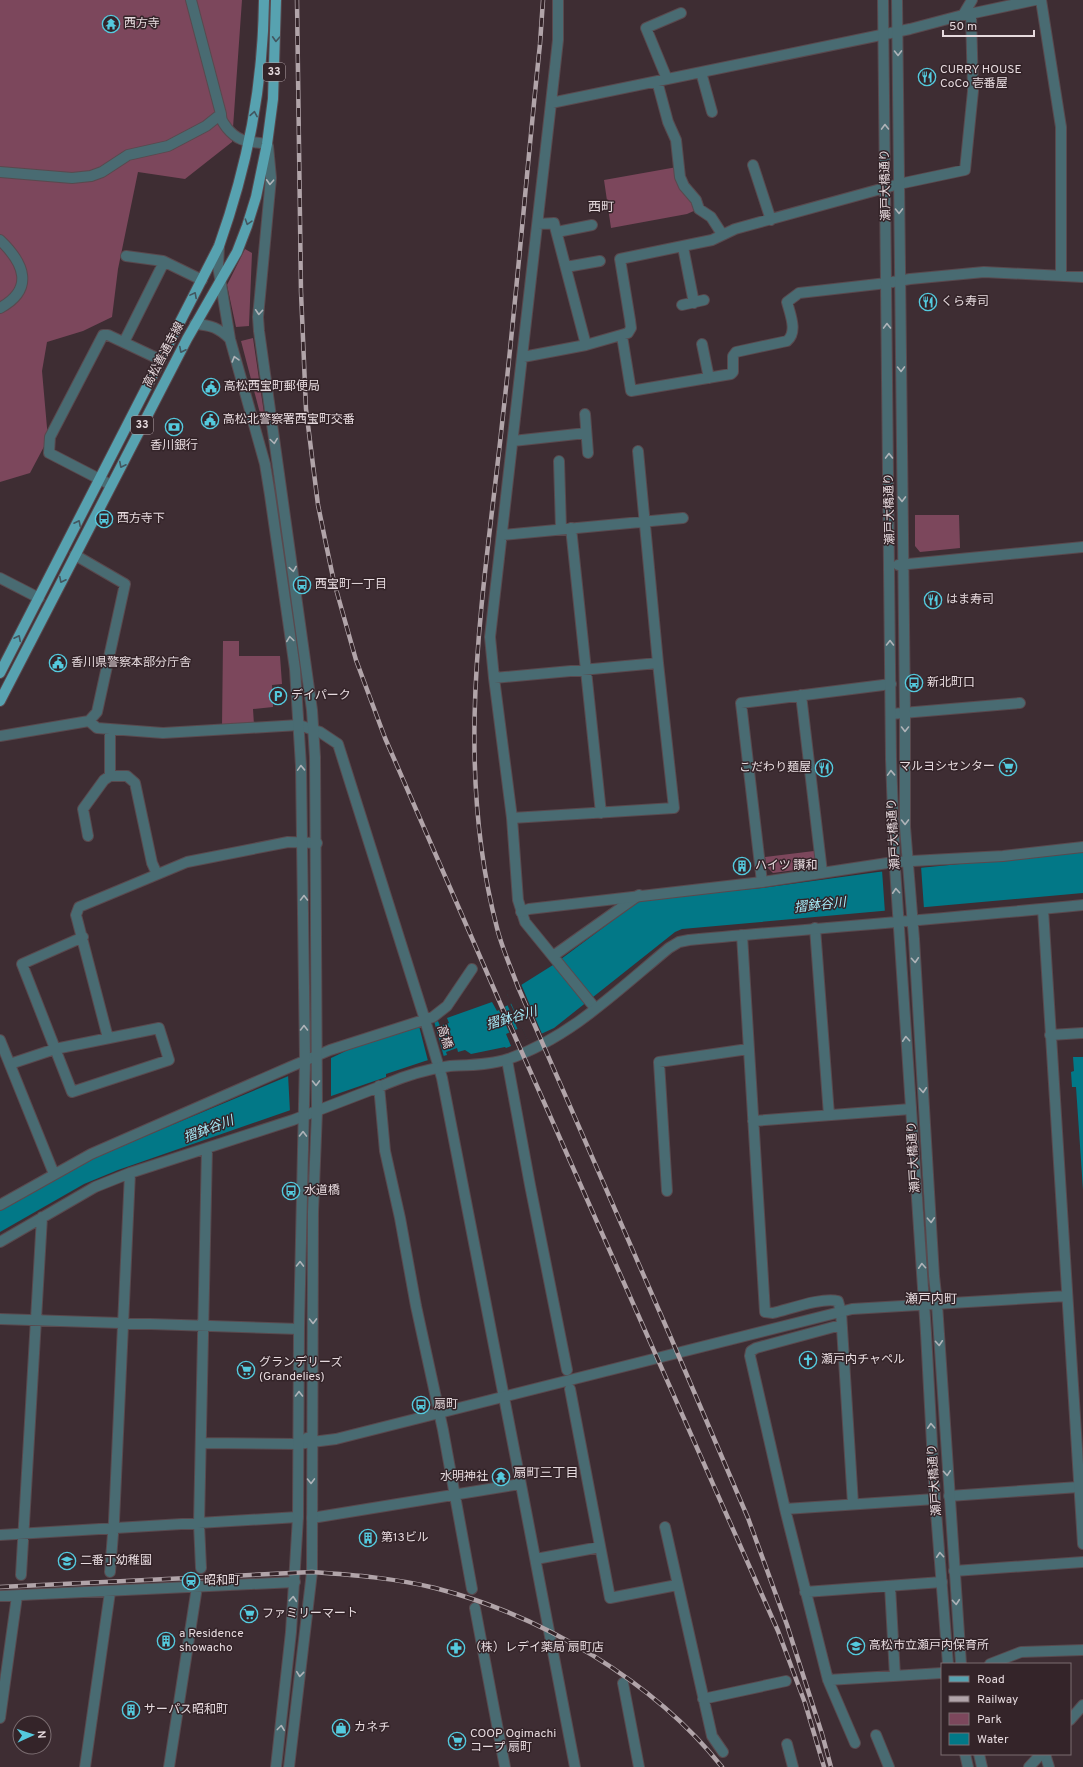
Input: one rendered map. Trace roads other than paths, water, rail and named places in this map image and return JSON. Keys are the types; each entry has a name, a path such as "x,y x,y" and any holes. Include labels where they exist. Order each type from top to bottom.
{"main road":[{"name":"高松善通寺線","path":"0,673 219,246 234,203 250,141 258,97 262,56 264,0"},
{"name":"高松善通寺線","path":"0,701 195,324 237,252 256,197 268,144 273,99 276,0"}],"street":[{"path":"192,0 221,114 221,121 231,134 240,140 268,144 271,178 258,317 259,331 314,729 317,842 317,1107 312,1212 312,1572 289,1767"},
{"path":"558,0 558,40 503,535 490,638 512,818 518,900 521,912 525,922 592,1004"},
{"name":"瀬戸大橋通り","path":"883,0 890,684 895,865 935,1498 948,1663"},
{"name":"瀬戸大橋通り","path":"897,0 904,564 905,827 909,864 934,1276 961,1663"},
{"path":"523,357 586,345 622,336 628,333 631,328 620,259 712,240 735,229 886,189 899,184 965,170 973,91 967,15 972,0"},
{"path":"551,103 884,34 1035,0"},
{"path":"1040,0 1061,127 1061,276"},
{"path":"681,13 646,28 662,80 668,122 676,140 682,182 696,200 699,209 711,217 722,234"},
{"path":"700,72 712,112"},
{"path":"0,172 72,178 91,176 102,172 128,155 168,146 206,126 221,114"},
{"path":"753,166 771,220"},
{"path":"538,224 554,223 586,345"},
{"path":"557,232 592,225"},
{"path":"0,240 14,255 21,267 22,280 19,291 12,302 0,308"},
{"path":"219,246 219,281 230,339 265,464 295,669 299,725 303,843 304,1112 299,1330 298,1517 295,1582 287,1677 276,1767"},
{"path":"683,247 694,303"},
{"path":"126,256 164,262 202,280"},
{"path":"566,267 600,261"},
{"path":"124,342 164,262"},
{"path":"622,336 631,391 731,374 733,372 732,356 736,352 787,342 791,338 793,332 787,302 798,293 887,283 900,280 984,272 1083,277"},
{"path":"682,305 704,300"},
{"path":"195,324 213,326 221,330 230,339"},
{"path":"111,485 49,453 49,442 103,335 108,335 161,360"},
{"path":"702,344 709,378"},
{"path":"585,414 588,453"},
{"path":"513,441 586,433"},
{"path":"512,818 674,808 658,662 638,451"},
{"path":"559,462 561,529"},
{"path":"503,535 683,518"},
{"path":"572,528 601,813"},
{"path":"889,566 1083,547"},
{"path":"0,736 89,721 97,712 125,584 75,555"},
{"path":"0,578 39,598"},
{"path":"494,678 658,662"},
{"path":"762,882 740,703 890,684"},
{"path":"802,695 822,872"},
{"path":"891,714 1020,703"},
{"name":"高橋","path":"89,721 97,728 163,733 299,725 314,729 338,744 438,1063 536,1559 575,1767"},
{"path":"110,729 110,776"},
{"path":"88,836 83,809 104,780 110,776 127,776 135,783 152,863 157,874"},
{"path":"108,1038 76,915 79,907 187,862 288,842 317,842"},
{"path":"521,912 529,909 639,895 762,882 822,872 1003,856 1083,847"},
{"path":"555,958 639,895"},
{"path":"0,1242 95,1186 130,1173 207,1148 317,1107 382,1085 438,1063 507,1060 564,1033 592,1004 679,942 898,918 1083,906"},
{"path":"1043,909 1083,1544"},
{"path":"815,928 829,1115"},
{"path":"742,935 765,1312 773,1313 821,1302 834,1300 838,1301 841,1325 853,1504"},
{"path":"10,1064 56,1049 159,1028 169,1060 72,1092 56,1049 22,964 82,937"},
{"path":"0,1205 91,1154 316,1059 330,1050 426,1022 447,1006 472,969"},
{"path":"1050,1035 1083,1033"},
{"path":"0,1040 54,1174"},
{"path":"667,1191 659,1062 748,1049"},
{"path":"507,1060 567,1370"},
{"path":"382,1085 385,1151 456,1494 472,1589"},
{"path":"753,1120 911,1109"},
{"path":"201,1568 199,1524 207,1148"},
{"path":"110,1572 130,1173"},
{"path":"21,1575 42,1217"},
{"path":"201,1443 299,1444 336,1439 852,1309 1067,1296"},
{"path":"0,1319 299,1330"},
{"path":"841,1325 756,1348 751,1351 750,1356 785,1509 828,1680 855,1743"},
{"path":"570,1389 610,1598 678,1585"},
{"path":"299,1422 302,1432 312,1442"},
{"path":"298,1475 312,1442"},
{"path":"312,1518 520,1484"},
{"path":"949,1496 1079,1488"},
{"path":"785,1509 935,1498"},
{"path":"0,1535 298,1517"},
{"path":"665,1527 712,1736 723,1752"},
{"path":"536,1559 600,1547"},
{"path":"954,1571 1083,1562"},
{"path":"0,1596 110,1592 295,1582"},
{"path":"805,1592 942,1582"},
{"path":"890,1586 895,1676"},
{"path":"169,1767 198,1587"},
{"path":"85,1767 110,1592"},
{"path":"0,1718 17,1596"},
{"path":"475,1608 505,1767"},
{"path":"993,1663 1021,1652 1083,1650"},
{"path":"828,1680 941,1673"},
{"path":"703,1699 786,1681"},
{"path":"623,1683 638,1767"},
{"path":"1071,1719 1083,1705"},
{"path":"876,1735 889,1767"},
{"path":"787,1744 793,1767"},
{"path":"965,1755 968,1767"},
{"path":"979,1755 982,1767"},
{"path":"1029,1767 1040,1755"},
{"path":"1045,1755 1049,1767"}],"water":[{"name":"摺鉢谷川","path":"1083,852 1083,893 682,929 675,932 554,1028 528,1040 522,1027 506,1034 511,1046 506,1048 471,1054 465,1050 458,1052 457,1048 446,1052 447,1055 386,1074 386,1077 118,1170 84,1184 0,1232 0,1210 98,1156 329,1059 371,1039 372,1041 438,1021 440,1026 449,1023 447,1018 492,1002 497,1011 512,1003 507,994 553,965 639,901 646,899 762,888 878,872"},
{"path":"1073,1057 1083,1057 1083,1190 1076,1087 1072,1087 1071,1072 1074,1071"}],"railway":[{"path":"297,0 301,292 306,409 318,505 334,582 356,660 385,738 501,1005 778,1631 805,1703 824,1767"},
{"path":"543,0 513,322 481,608 476,672 474,736 476,800 484,864 501,943 518,987 748,1518 787,1625 831,1767"},
{"path":"0,1587 312,1572 389,1579 435,1588 475,1600 515,1615 593,1655 629,1680 663,1707 694,1736 722,1767"}],"place":[{"name":"西方寺","path":"111,24"},
{"name":"CURRY HOUSE CoCo 壱番屋","path":"927,77"},
{"name":"くら寿司","path":"928,302"},
{"name":"高松西宝町郵便局","path":"211,387"},
{"name":"高松北警察署西宝町交番","path":"210,420"},
{"name":"香川銀行","path":"174,427"},
{"name":"西方寺下","path":"104,519"},
{"name":"西宝町一丁目","path":"302,585"},
{"name":"はま寿司","path":"933,600"},
{"name":"香川県警察本部分庁舎","path":"58,663"},
{"name":"新北町口","path":"914,683"},
{"name":"デイパーク","path":"278,696"},
{"name":"マルヨシセンター","path":"1008,767"},
{"name":"こだわり麺屋","path":"824,768"},
{"name":"ハイツ 讃和","path":"742,866"},
{"name":"水道橋","path":"291,1191"},
{"name":"瀬戸内チャペル","path":"808,1360"},
{"name":"グランデリーズ (Grandelies)","path":"246,1370"},
{"name":"扇町","path":"421,1405"},
{"name":"水明神社","path":"501,1477"},
{"name":"第13ビル","path":"368,1538"},
{"name":"二番丁幼稚園","path":"67,1561"},
{"name":"昭和町","path":"191,1581"},
{"name":"ファミリーマート","path":"249,1614"},
{"name":"a Residence showacho","path":"166,1641"},
{"name":"高松市立瀬戸内保育所","path":"856,1646"},
{"name":"（株）レデイ薬局 扇町店","path":"456,1648"},
{"name":"サーパス昭和町","path":"131,1710"},
{"name":"カネチ","path":"341,1728"},
{"name":"COOP Ogimachi コープ 扇町","path":"457,1741"}],"district":[{"name":"西町","path":"601,208"},
{"name":"瀬戸内町","path":"931,1300"},
{"name":"扇町三丁目","path":"546,1474"}]}
